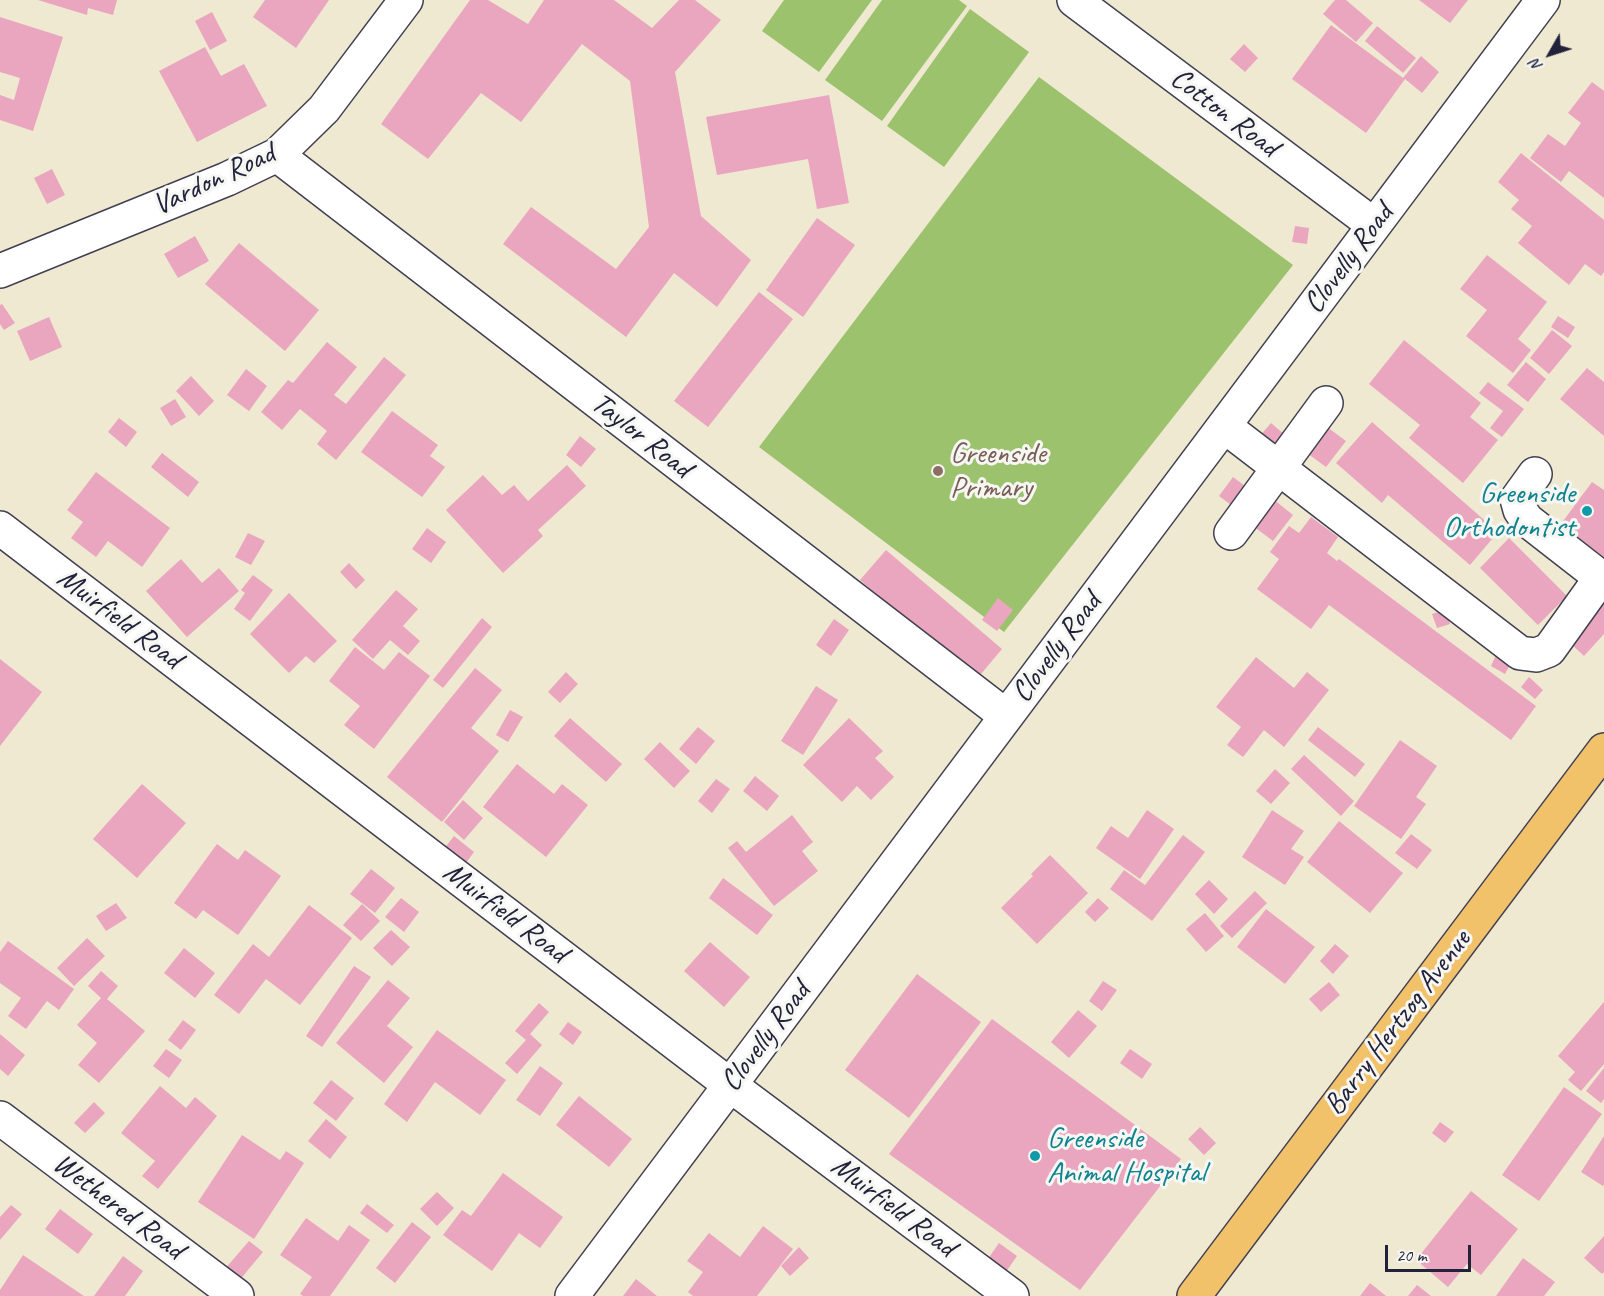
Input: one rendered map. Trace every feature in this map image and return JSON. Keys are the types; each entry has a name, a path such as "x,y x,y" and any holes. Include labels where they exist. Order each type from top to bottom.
{"main road":[{"name":"Barry Hertzog Avenue","path":"1194,1296 1604,750"}],"street":[{"name":"Vardon Road","path":"0,271 227,179 277,155 324,109 406,0"},
{"name":"Cotton Road","path":"1074,0 1374,225"},
{"name":"Clovelly Road","path":"572,1296 1543,0"},
{"name":"Taylor Road","path":"277,155 1006,716"},
{"path":"1231,533 1326,403"},
{"path":"1224,426 1520,653 1536,655 1549,650 1598,585 1527,520 1520,510 1517,499 1535,474"},
{"name":"Muirfield Road","path":"0,528 730,1085 1012,1296"},
{"name":"Wethered Road","path":"0,1118 237,1296"}],"green space":[{"path":"784,0 872,0 819,72 762,31"},
{"path":"882,0 959,0 967,6 882,121 825,80"},
{"path":"970,9 1029,52 944,167 887,126"},
{"path":"1039,77 1293,265 1004,632 759,447"}],"building":[{"path":"38,0 117,0 113,15 88,8 87,15"},
{"path":"265,0 329,0 296,48 253,17"},
{"path":"470,0 488,0 528,24 544,0 614,0 652,28 679,0 695,0 721,20 675,72 701,216 751,260 717,307 674,273 626,337 503,244 531,207 616,269 649,227 630,81 582,44 521,122 481,93 428,159 381,124"},
{"path":"1335,0 1346,0 1373,23 1356,42 1323,14"},
{"path":"1419,0 1468,0 1450,23"},
{"path":"212,12 227,41 210,50 195,21"},
{"path":"0,17 63,37 33,131 0,120 0,95 14,100 20,78 0,72"},
{"path":"1331,25 1403,78 1421,56 1439,72 1422,93 1405,79 1366,133 1292,79"},
{"path":"1377,26 1416,58 1403,73 1365,41"},
{"path":"1244,44 1258,58 1245,72 1230,59"},
{"path":"205,47 221,76 244,64 267,106 197,142 159,71"},
{"path":"1592,82 1604,91 1604,198 1569,171 1561,182 1530,158 1548,134 1565,146 1581,123 1568,113"},
{"path":"829,95 849,203 817,209 808,159 717,175 706,117"},
{"path":"1521,153 1604,220 1604,272 1601,276 1585,264 1569,285 1518,243 1532,226 1511,209 1519,200 1498,182"},
{"path":"52,169 65,195 47,204 34,178"},
{"path":"817,218 855,245 803,317 766,290"},
{"path":"1295,226 1309,228 1307,244 1292,242"},
{"path":"195,236 209,261 178,278 164,254"},
{"path":"239,243 319,310 285,351 205,284"},
{"path":"1487,255 1547,302 1518,339 1531,350 1513,373 1466,336 1487,310 1460,289"},
{"path":"759,292 793,319 708,427 674,401"},
{"path":"2,304 15,323 4,330 0,324 0,305"},
{"path":"1558,316 1575,327 1568,338 1551,327"},
{"path":"49,317 62,347 30,361 17,331"},
{"path":"1552,330 1572,346 1549,374 1530,358"},
{"path":"1404,340 1481,403 1470,417 1498,440 1463,483 1409,438 1420,425 1369,384"},
{"path":"327,342 357,367 334,395 346,404 384,357 406,375 336,460 317,444 327,431 300,409 282,430 261,412 288,380 293,383"},
{"path":"1526,362 1546,379 1528,402 1507,385"},
{"path":"1587,368 1604,382 1604,436 1560,399"},
{"path":"246,369 267,386 249,411 227,395"},
{"path":"191,376 214,401 199,416 176,391"},
{"path":"1488,382 1524,409 1502,437 1490,428 1503,411 1479,393"},
{"path":"175,399 186,417 171,426 160,408"},
{"path":"392,411 438,445 430,456 445,467 422,497 361,452"},
{"path":"119,418 137,432 126,447 108,432"},
{"path":"1372,422 1498,532 1470,565 1388,495 1382,503 1336,463"},
{"path":"1271,423 1285,435 1271,450 1258,438"},
{"path":"1327,427 1346,441 1326,467 1307,453"},
{"path":"580,436 596,449 581,467 566,455"},
{"path":"162,453 199,482 188,497 151,467"},
{"path":"567,465 586,486 538,530 543,536 503,573 446,510 483,475 502,495 514,485 528,501"},
{"path":"96,472 170,528 142,567 108,541 96,557 71,538 83,522 67,510"},
{"path":"1233,477 1253,492 1239,511 1219,496"},
{"name":"Greenside Orthodontist","path":"1592,482 1604,490 1604,569 1555,532"},
{"path":"1273,499 1293,515 1273,541 1253,526"},
{"path":"1311,517 1338,537 1327,553 1337,561 1339,559 1536,706 1511,740 1329,605 1311,629 1257,589 1279,559 1270,552 1289,526 1299,533"},
{"path":"427,528 446,542 431,563 412,549"},
{"path":"248,533 265,541 251,565 235,557"},
{"path":"1509,538 1567,596 1538,625 1480,568"},
{"path":"886,550 1002,649 976,680 860,580"},
{"path":"181,559 202,583 219,568 239,591 187,637 146,591"},
{"path":"349,563 365,580 356,589 340,572"},
{"path":"253,575 273,590 250,621 234,609 245,593 241,590"},
{"path":"396,590 418,609 403,626 420,641 408,655 390,640 373,659 352,640"},
{"path":"289,593 337,641 314,663 306,656 289,673 250,634"},
{"path":"998,598 1013,610 997,631 982,620"},
{"path":"1604,598 1604,634 1584,656 1566,639"},
{"path":"1445,610 1450,624 1437,628 1432,614"},
{"path":"482,618 492,627 443,688 433,680"},
{"path":"834,619 849,630 831,656 816,645"},
{"path":"355,647 384,670 399,652 430,676 374,749 344,725 360,706 329,681"},
{"path":"1496,655 1511,663 1505,674 1491,666"},
{"path":"1256,657 1294,688 1307,672 1329,690 1284,747 1264,730 1243,757 1227,745 1241,727 1216,707"},
{"path":"0,659 42,692 0,746"},
{"path":"475,668 502,690 471,728 499,751 442,822 387,777"},
{"path":"566,672 578,684 560,703 548,692"},
{"path":"1529,677 1543,690 1535,699 1521,687"},
{"path":"816,686 838,700 803,755 781,741"},
{"path":"510,710 523,717 508,742 496,735"},
{"path":"570,718 622,764 606,782 554,736"},
{"path":"849,718 883,751 875,758 894,777 871,800 857,786 842,802 803,765"},
{"path":"698,727 715,741 696,764 679,749"},
{"path":"1318,727 1365,764 1355,777 1308,740"},
{"path":"1400,740 1437,766 1416,797 1426,804 1401,839 1354,806"},
{"path":"660,742 690,771 674,788 644,759"},
{"path":"1304,755 1354,801 1341,816 1291,769"},
{"path":"517,764 554,794 562,784 588,805 546,857 483,807"},
{"path":"1275,769 1290,783 1271,804 1256,791"},
{"path":"755,776 779,796 767,811 743,791"},
{"path":"716,779 730,789 712,813 698,801"},
{"path":"142,784 186,823 137,878 93,839"},
{"path":"463,800 483,818 464,840 444,822"},
{"path":"1147,810 1174,829 1140,879 1096,848 1111,826 1128,838"},
{"path":"1272,810 1304,831 1291,849 1304,857 1285,885 1242,857"},
{"path":"792,815 813,842 802,851 818,871 774,906 728,848 737,841 746,852"},
{"path":"1339,821 1403,873 1370,913 1307,862"},
{"path":"1411,834 1432,850 1417,869 1395,853"},
{"path":"1183,835 1205,852 1152,921 1110,889 1124,870 1145,885"},
{"path":"454,836 474,852 457,875 436,859"},
{"path":"217,844 238,860 245,850 281,876 238,935 203,910 196,919 174,903"},
{"path":"1050,855 1088,893 1037,944 1001,908"},
{"path":"371,869 395,888 375,913 350,894"},
{"path":"723,878 773,915 757,935 709,898"},
{"path":"1209,880 1228,899 1214,914 1195,894"},
{"path":"1255,891 1267,903 1232,938 1220,926"},
{"path":"401,898 419,912 404,932 385,917"},
{"path":"1098,898 1109,908 1095,922 1085,912"},
{"path":"116,903 127,918 106,931 96,916"},
{"path":"362,904 380,921 361,941 343,925"},
{"path":"309,905 352,938 300,1005 266,979 239,1014 214,995 253,944 269,957"},
{"path":"1266,909 1315,947 1285,984 1237,947"},
{"path":"1205,913 1224,936 1206,952 1186,929"},
{"path":"391,930 410,947 392,966 373,948"},
{"path":"87,938 105,956 74,986 57,968"},
{"path":"8,941 74,989 59,1010 47,1001 26,1029 8,1016 21,998 0,983 0,952"},
{"path":"710,942 750,977 724,1007 684,971"},
{"path":"1335,944 1349,956 1333,974 1320,961"},
{"path":"184,948 215,973 195,998 164,973"},
{"path":"354,966 371,977 322,1047 306,1036"},
{"path":"101,971 118,986 107,999 145,1031 99,1083 78,1065 97,1043 77,1025 101,998 88,986"},
{"path":"917,974 981,1022 909,1118 845,1070"},
{"path":"388,980 410,998 387,1026 413,1047 384,1083 336,1043"},
{"path":"1103,981 1117,990 1102,1011 1089,1001"},
{"path":"1329,982 1340,995 1321,1012 1309,999"},
{"path":"1604,1002 1604,1064 1581,1091 1568,1080 1575,1072 1558,1056"},
{"path":"539,1003 549,1012 530,1034 542,1045 517,1074 505,1063 526,1040 515,1031"},
{"path":"1078,1010 1097,1026 1069,1058 1051,1042"},
{"name":"Greenside Animal Hospital","path":"992,1019 1181,1159 1080,1290 889,1154"},
{"path":"183,1020 196,1030 181,1050 168,1040"},
{"path":"568,1022 582,1032 573,1045 559,1034"},
{"path":"437,1030 506,1080 480,1115 435,1082 407,1122 384,1104"},
{"path":"0,1034 25,1055 8,1076 0,1069"},
{"path":"166,1049 182,1060 169,1078 153,1066"},
{"path":"1130,1049 1152,1064 1142,1079 1120,1063"},
{"path":"540,1066 563,1083 540,1116 516,1100"},
{"path":"1604,1068 1604,1099 1601,1103 1586,1091"},
{"path":"331,1080 354,1098 336,1121 313,1103"},
{"path":"160,1086 186,1108 195,1097 217,1116 158,1189 142,1176 155,1161 121,1133"},
{"path":"1564,1087 1602,1114 1539,1201 1502,1175"},
{"path":"579,1096 632,1139 609,1167 556,1125"},
{"path":"94,1102 105,1113 85,1133 74,1123"},
{"path":"326,1119 347,1137 330,1159 308,1141"},
{"path":"1440,1122 1454,1132 1445,1143 1432,1133"},
{"path":"1200,1127 1216,1143 1204,1155 1188,1139"},
{"path":"242,1135 280,1160 286,1151 304,1163 254,1239 198,1202"},
{"path":"1604,1136 1604,1184 1603,1186 1581,1172"},
{"path":"503,1173 563,1217 540,1248 519,1233 492,1271 443,1235 462,1210 471,1216"},
{"path":"1471,1191 1518,1229 1481,1275 1467,1264 1448,1287 1416,1260"},
{"path":"437,1192 454,1208 437,1226 420,1209"},
{"path":"367,1204 394,1225 387,1233 360,1213"},
{"path":"11,1205 22,1214 0,1240 0,1217"},
{"path":"60,1209 93,1234 78,1254 45,1229"},
{"path":"306,1218 338,1241 349,1225 370,1240 330,1296 300,1294 312,1277 280,1255"},
{"path":"412,1222 431,1237 395,1283 376,1268"},
{"path":"763,1226 793,1249 757,1296 693,1296 688,1292 703,1272 687,1261 709,1233 740,1257"},
{"path":"1604,1236 1604,1272 1602,1274 1584,1258"},
{"path":"249,1241 263,1252 238,1282 224,1270"},
{"path":"999,1243 1017,1256 1001,1279 983,1266"},
{"path":"799,1247 809,1258 790,1276 781,1266"},
{"path":"23,1255 84,1296 0,1296 0,1290"},
{"path":"123,1256 143,1271 125,1296 94,1296"},
{"path":"1523,1258 1555,1282 1544,1296 1496,1296"},
{"path":"636,1279 657,1296 623,1296"},
{"path":"1370,1283 1386,1296 1360,1296"},
{"path":"1417,1285 1431,1296 1408,1296"}],"place":[{"name":"Greenside Primary","path":"938,471"},
{"name":"Greenside Orthodontist","path":"1587,511"},
{"name":"Greenside Animal Hospital","path":"1035,1156"}]}
